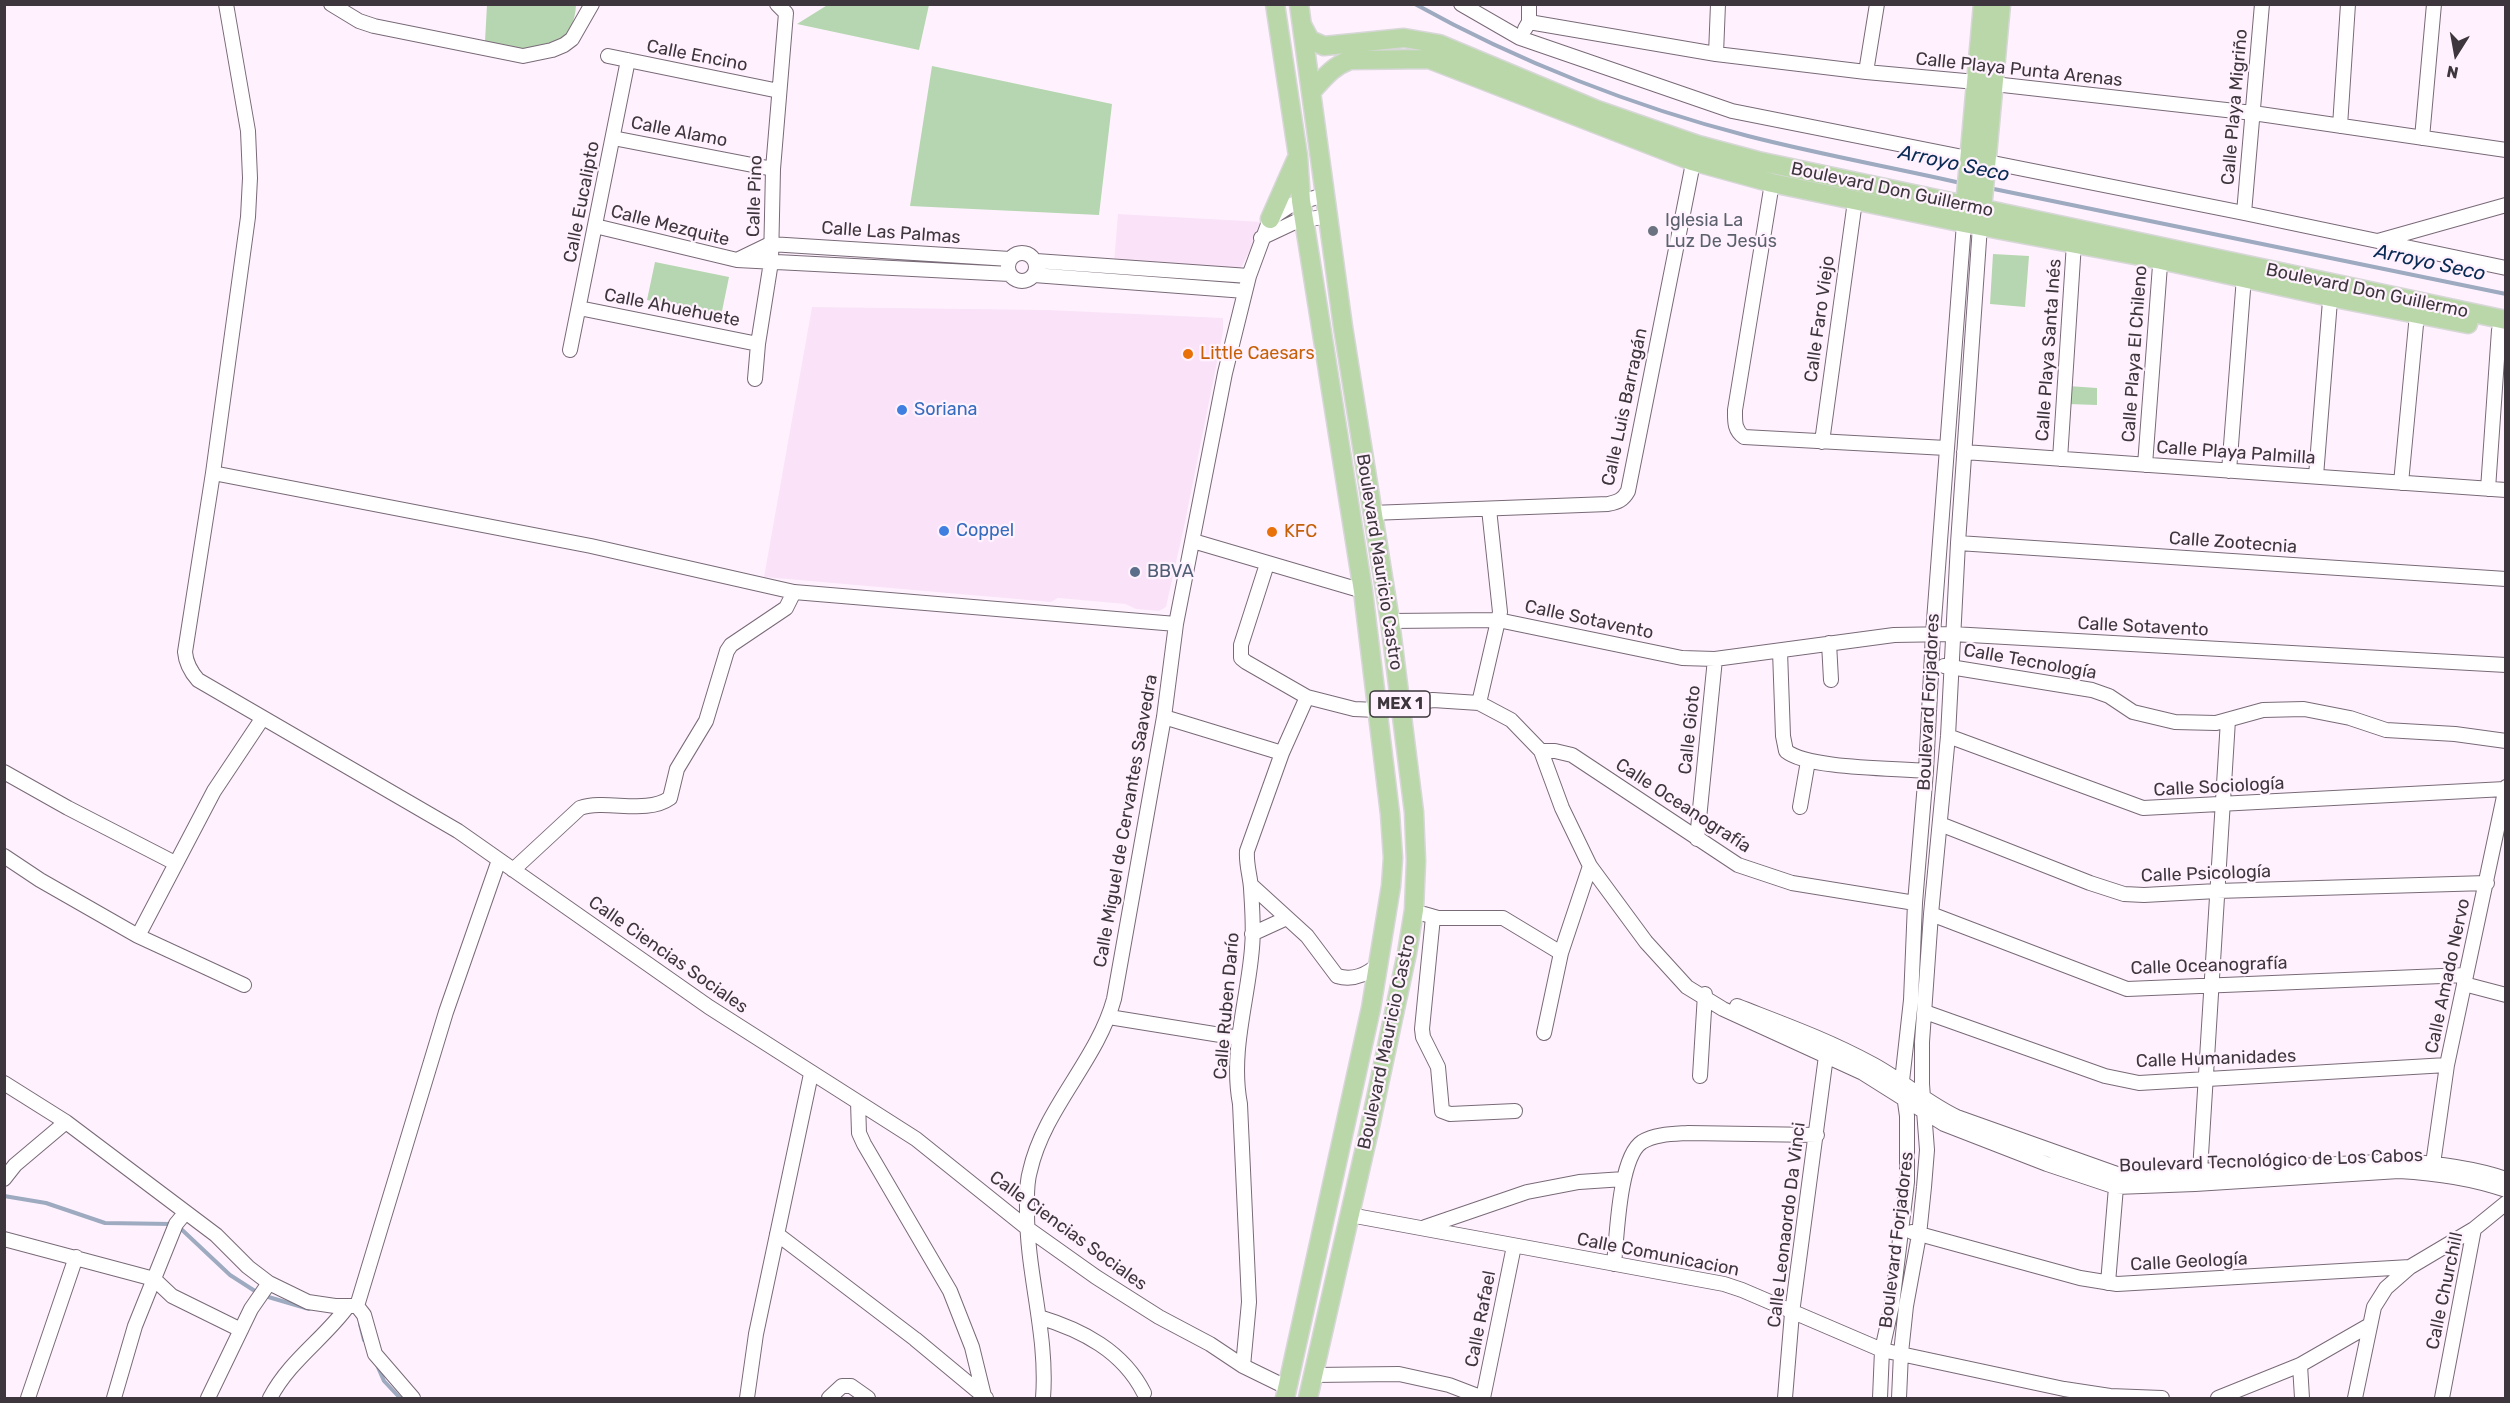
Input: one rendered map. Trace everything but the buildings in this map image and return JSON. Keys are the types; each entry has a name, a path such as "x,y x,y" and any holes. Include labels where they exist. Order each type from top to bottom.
{"main road":[{"name":"Boulevard Mauricio Castro","path":"1275,4 1298,156 1303,210 1363,591 1390,814 1393,858 1379,964 1286,1393"},
{"name":"Boulevard Mauricio Castro","path":"1299,4 1327,216 1371,513 1390,621 1414,812 1414,909 1398,997 1308,1398"},
{"name":"Boulevard Forjadores","path":"1973,211 1985,83 1983,4"},
{"name":"Boulevard Forjadores","path":"1985,83 2001,4"},
{"name":"Boulevard Don Guillermo","path":"1302,23 1310,40 1324,46 1404,38 1439,44 1695,153 1775,165 2161,253 2503,327"},
{"name":"Boulevard Don Guillermo","path":"1312,91 1329,71 1340,63 1350,60 1429,59 1695,153 1772,183 1855,201 1973,211 2074,243 2161,253 2244,277 2330,290 2417,314 2503,327"},
{"path":"1270,219 1298,156"}],"street":[{"name":"Calle Ciencias Sociales","path":"225,4 248,131 250,178 248,217 185,660 198,680 458,831 709,1007 916,1139 1027,1228 1096,1277 1159,1317 1210,1344 1286,1393"},
{"path":"331,4 359,21 374,26 523,56 552,51 572,39 592,4"},
{"path":"1461,4 1520,38 1732,111 1978,164 2244,213 2505,268"},
{"path":"1520,38 1528,22 1529,4"},
{"path":"1716,54 1718,4"},
{"path":"1866,72 1877,4"},
{"name":"Calle Playa Migriño","path":"2244,213 2262,4"},
{"path":"2340,126 2348,4"},
{"path":"2422,138 2434,4"},
{"name":"Calle Pino","path":"755,379 771,262 781,9"},
{"name":"Calle Playa Punta Arenas","path":"1528,22 1716,54 2253,113 2505,150"},
{"name":"Calle Encino","path":"608,56 779,91"},
{"name":"Calle Eucalipto","path":"570,350 628,60"},
{"name":"Calle Alamo","path":"613,138 773,170"},
{"name":"Calle Luis Barragán","path":"1371,513 1608,504 1625,497 1695,153"},
{"path":"1772,183 1736,410 1736,429 1744,436 1946,448"},
{"path":"1262,238 1324,195"},
{"name":"Calle Faro Viejo","path":"1822,442 1855,201"},
{"path":"2376,242 2505,206"},
{"path":"1270,219 1278,212 1303,210 1327,216"},
{"name":"Boulevard Forjadores","path":"1880,1398 1882,1350 1892,1305 1908,1155 1902,1081 1911,1000 1915,903 1926,771 1946,448 1973,211"},
{"name":"Boulevard Forjadores","path":"1899,1398 1906,1306 1919,1235 1927,1150 1922,1065 1931,914 1948,736 1964,452 1973,211"},
{"name":"Calle Miguel de Cervantes Saavedra","path":"1043,1398 1044,1347 1029,1253 1027,1188 1037,1148 1109,1017 1164,717 1176,624 1225,373 1248,276 1270,219"},
{"name":"Calle Mezquite","path":"595,226 737,260 771,262"},
{"name":"Calle Playa Santa Inés","path":"2060,459 2074,243"},
{"name":"Calle Mezquite","path":"737,260 770,244"},
{"name":"Calle Las Palmas","path":"770,244 1010,259"},
{"path":"1024,252 1032,256 1035,268 1028,280 1022,281 1016,280 1010,274 1008,266 1015,254 1024,252"},
{"name":"Calle Playa El Chileno","path":"2145,465 2161,253"},
{"name":"Calle Las Palmas","path":"771,262 1010,274"},
{"path":"1035,268 1248,276"},
{"path":"1035,268 1245,291"},
{"path":"2229,471 2244,277"},
{"path":"2316,476 2330,290"},
{"name":"Calle Ahuehuete","path":"579,308 758,344"},
{"path":"2401,483 2417,314"},
{"path":"2488,489 2503,327"},
{"name":"Calle Playa Palmilla","path":"1964,452 2505,490"},
{"path":"213,473 591,546 794,592 1176,624"},
{"path":"1479,703 1500,606 1489,509"},
{"path":"1193,540 1363,591"},
{"name":"Calle Zootecnia","path":"1958,543 2505,579"},
{"name":"Boulevard Tecnológico de Los Cabos","path":"1267,564 1241,645 1241,658 1307,696 1354,709 1377,710 1434,700 1479,703 1519,725 1541,751 1562,808 1590,866 1646,942 1687,987 1863,1073 1935,1119 2047,1164 2116,1187 2195,1185 2432,1168 2488,1173 2505,1179"},
{"path":"513,870 579,808 593,805 659,804 670,798 677,769 706,721 727,651 731,645 786,608 794,592"},
{"name":"Calle Sotavento","path":"1390,621 1498,620 1682,658 1715,659 1894,635 1952,634 2505,665"},
{"path":"1829,643 1831,680"},
{"path":"1780,651 1784,744 1786,751 1793,757 1808,761 1926,771"},
{"name":"Calle Gioto","path":"1697,839 1715,659"},
{"name":"Calle Tecnología","path":"1933,665 2100,692 2133,712 2159,720 2193,724 2228,720 2264,710 2304,709 2350,718 2386,730 2455,734 2505,741"},
{"name":"Calle Ruben Darío","path":"1243,1366 1249,1302 1242,1133 1236,1076 1252,934 1251,885 1246,863 1249,841 1282,753 1307,696"},
{"path":"1164,717 1282,753"},
{"path":"138,936 214,791 262,719"},
{"path":"2200,1171 2228,720"},
{"name":"Calle Sociología","path":"1948,736 2143,808 2222,806 2505,788"},
{"name":"Calle Oceanografía","path":"1541,751 1572,755 1738,865 1763,875 1846,893 1915,903"},
{"path":"1800,807 1808,761"},
{"path":"4,772 175,863"},
{"name":"Calle Amado Nervo","path":"2432,1168 2447,1065 2487,883 2505,788"},
{"name":"Calle Psicología","path":"1940,824 2090,883 2124,894 2487,883"},
{"path":"4,856 40,880 138,936 244,985"},
{"path":"270,1398 302,1354 353,1306 446,1012 500,860"},
{"path":"1544,1033 1561,953 1590,866"},
{"path":"1251,885 1314,944 1337,976 1344,978 1362,976 1379,964"},
{"path":"1414,909 1433,917 1503,918 1561,953"},
{"name":"Calle Oceanografía","path":"1931,914 2127,989 2211,984 2465,979 2505,994"},
{"path":"1433,917 1422,1029 1423,1038 1438,1068 1442,1111 1450,1114 1515,1111"},
{"path":"1252,934 1287,918"},
{"path":"1700,1076 1704,996"},
{"name":"Boulevard Tecnológico de Los Cabos","path":"1704,996 1818,1037 1902,1081 1935,1106 1958,1117 2113,1173 2133,1176 2398,1161 2432,1168 2505,1190"},
{"name":"Calle Humanidades","path":"1925,1012 2121,1080 2139,1083 2447,1065"},
{"path":"1109,1017 1239,1038"},
{"name":"Calle Leonaordo Da Vinci","path":"1785,1398 1792,1313 1826,1056"},
{"path":"747,1398 750,1390 750,1364 811,1074"},
{"path":"4,1083 66,1122 216,1235 248,1267 269,1283 308,1302 353,1306 364,1315 375,1354 413,1398"},
{"path":"858,1102 859,1133 950,1291 972,1347 985,1397"},
{"path":"4,1179 15,1165 66,1122"},
{"path":"1614,1264 1624,1179 1630,1156 1636,1147 1654,1137 1688,1133 1817,1135"},
{"path":"1423,1228 1527,1192 1579,1182 1624,1179"},
{"path":"2108,1283 2116,1187"},
{"name":"Calle Churchill","path":"2442,1398 2474,1229 2505,1203"},
{"path":"114,1398 135,1326 176,1224 185,1213"},
{"name":"Calle Comunicacion","path":"1350,1215 1724,1284 1882,1350 2063,1394 2162,1398"},
{"name":"Calle Geología","path":"1902,1228 1919,1235 2080,1278 2108,1283 2410,1267 2474,1229"},
{"path":"777,1234 907,1333 985,1397"},
{"path":"4,1239 154,1279 172,1296 241,1330"},
{"name":"Calle Rafael","path":"1483,1398 1514,1246"},
{"path":"28,1398 76,1257"},
{"path":"2355,1398 2368,1326 2379,1297 2410,1267"},
{"path":"208,1398 251,1309 269,1283"},
{"path":"1039,1317 1079,1331 1101,1344 1131,1372 1144,1393"},
{"path":"2218,1398 2300,1365 2368,1326"},
{"path":"2300,1365 2302,1398"},
{"path":"1314,1375 1399,1374 1449,1385 1483,1398"},
{"path":"830,1398 842,1386 851,1386 868,1398"}],"shaded area":[{"path":"1118,214 1264,222 1242,266 1237,269 1114,262"},
{"path":"812,307 1049,310 1223,318 1223,332 1166,607 1159,611 1136,609 1125,604 1058,598 1051,602 764,577"}],"green space":[{"path":"829,4 929,5 919,50 797,24"},
{"path":"487,5 576,5 573,21 566,34 556,42 544,47 530,49 485,41"},
{"path":"932,66 1112,104 1099,215 910,206"},
{"path":"1993,254 2029,256 2025,307 1990,304"},
{"path":"655,262 729,277 721,316 647,300"},
{"path":"2068,386 2097,388 2097,405 2068,404"}],"waterway":[{"name":"Arroyo Seco","path":"1415,4 1494,45 1620,97 1774,143 1961,183"},
{"name":"Arroyo Seco","path":"1989,188 2506,294"},
{"path":"4,1196 46,1203 105,1223 172,1224"},
{"path":"179,1227 230,1275 258,1293"},
{"path":"265,1296 309,1309"},
{"path":"360,1324 364,1340"},
{"path":"377,1365 384,1381 400,1398"}],"place":[{"name":"Iglesia La Luz De Jesús","path":"1653,231"},
{"name":"Little Caesars","path":"1188,354"},
{"name":"Soriana","path":"902,410"},
{"name":"Coppel","path":"944,531"},
{"name":"KFC","path":"1272,532"},
{"name":"BBVA","path":"1135,572"}]}
